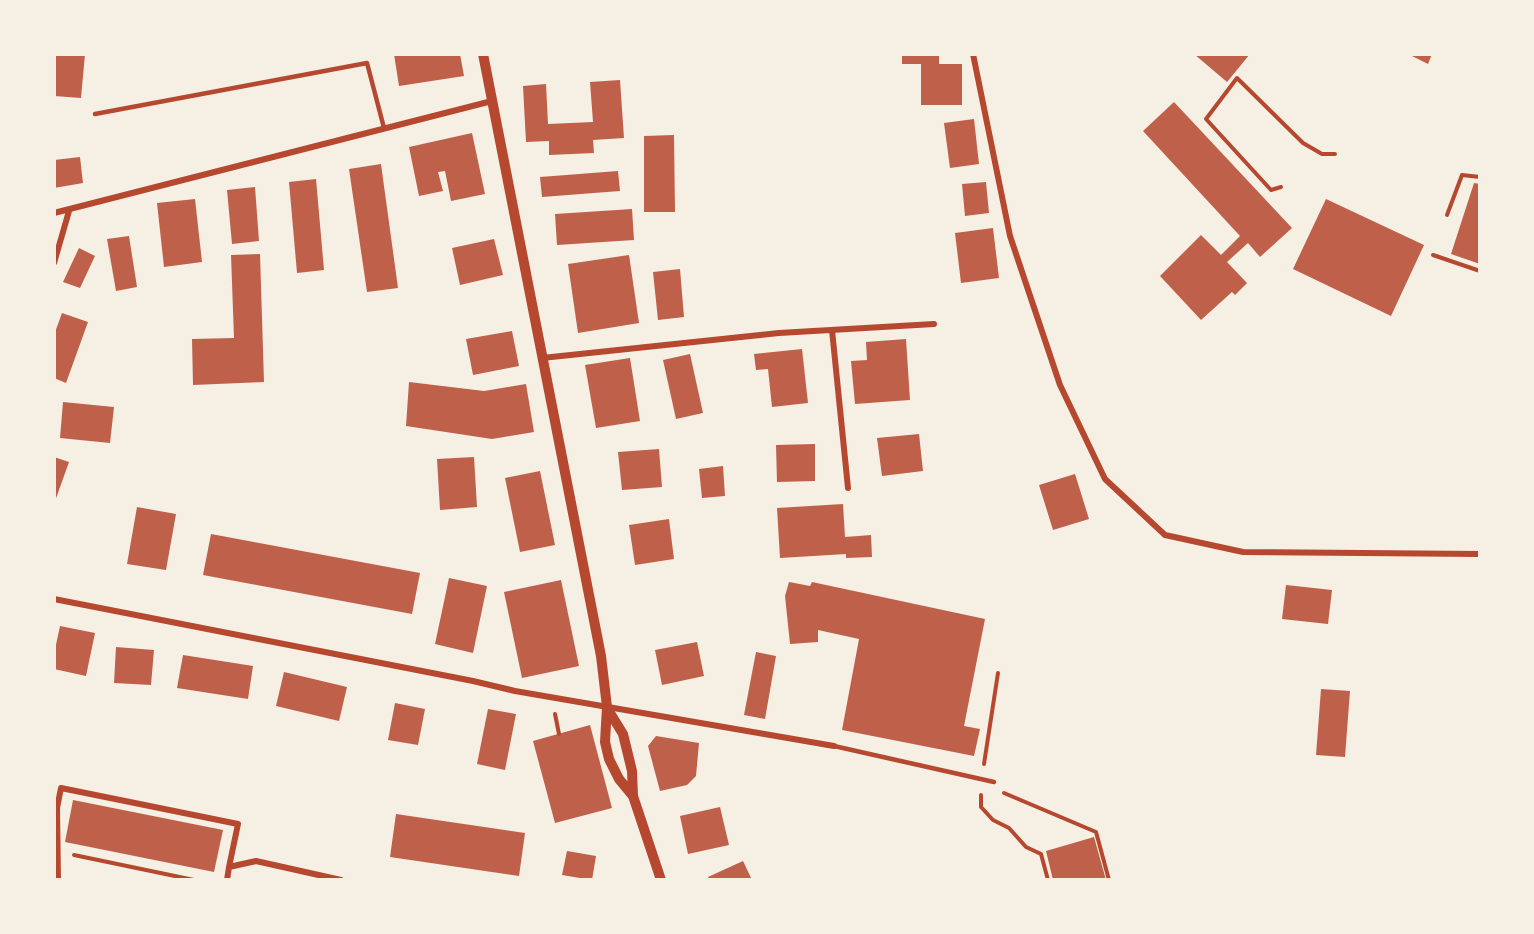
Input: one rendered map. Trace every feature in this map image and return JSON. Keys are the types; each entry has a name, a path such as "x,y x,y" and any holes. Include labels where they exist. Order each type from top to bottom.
{"street":[{"path":"483,54 601,656 607,707 605,742 609,759 619,779 633,796"},
{"path":"973,54 1010,236 1059,385 1105,479 1166,536 1243,552 1480,554"},
{"path":"54,213 492,101"},
{"path":"54,263 69,211"},
{"path":"542,358 721,339 934,324"},
{"path":"832,330 848,488"},
{"path":"54,599 607,707 834,746"},
{"path":"607,707 623,734 632,771 633,796 661,880"},
{"path":"58,880 57,808 61,788 238,824 227,880"},
{"path":"229,867 256,861 341,880"}],"lane":[{"path":"95,114 367,63 384,128"},
{"path":"834,746 994,782"}],"path":[{"path":"1281,187 1271,190 1206,119 1237,78 1304,143 1322,154 1335,154"},
{"path":"1447,215 1462,175 1480,177"},
{"path":"1433,255 1480,271"},
{"path":"555,722 559,734"},
{"path":"994,782 997,790 1096,832 1109,880"},
{"path":"58,852 194,880"}],"building":[{"path":"54,54 85,54 81,98 54,96"},
{"path":"394,54 460,54 464,76 399,86"},
{"path":"902,54 939,54 939,64 962,64 962,105 921,105 921,64 902,64"},
{"path":"1194,54 1250,54 1227,82"},
{"path":"1408,54 1432,54 1428,64"},
{"path":"620,80 624,138 593,140 594,153 549,155 549,141 526,142 523,86 546,84 548,124 593,122 590,82"},
{"path":"1174,102 1292,228 1260,257 1248,243 1227,262 1247,283 1235,295 1232,292 1201,320 1160,276 1201,235 1221,255 1240,236 1143,131"},
{"path":"974,119 979,164 950,168 944,123"},
{"path":"472,133 485,194 451,201 445,171 438,172 443,191 419,196 409,147"},
{"path":"674,135 675,212 644,212 644,136"},
{"path":"80,157 83,183 54,188 54,160"},
{"path":"381,164 398,288 367,292 349,169"},
{"path":"618,171 620,191 542,197 540,177"},
{"path":"316,179 324,270 297,273 289,182"},
{"path":"986,182 989,213 965,216 962,184"},
{"path":"1474,183 1480,184 1480,264 1451,254"},
{"path":"255,187 259,241 232,244 227,190"},
{"path":"195,199 202,262 164,267 157,203"},
{"path":"1326,199 1424,245 1391,316 1293,269"},
{"path":"632,209 634,240 557,245 555,214"},
{"path":"993,228 999,278 961,283 955,233"},
{"path":"129,236 137,287 116,291 107,239"},
{"path":"494,239 503,275 460,285 452,248"},
{"path":"79,248 95,256 80,288 63,282"},
{"path":"260,254 264,382 193,385 192,339 234,338 231,255"},
{"path":"629,255 639,323 578,333 568,264"},
{"path":"680,269 684,317 658,320 653,272"},
{"path":"62,313 88,322 66,383 54,378 54,335"},
{"path":"512,331 519,366 473,375 466,339"},
{"path":"906,339 910,400 855,404 851,361 867,360 866,342"},
{"path":"802,349 808,403 772,407 768,369 756,370 754,354"},
{"path":"690,354 703,413 676,419 663,360"},
{"path":"630,358 640,421 596,428 585,365"},
{"path":"409,382 484,391 526,384 534,432 492,439 406,426"},
{"path":"63,402 114,407 110,443 60,438"},
{"path":"919,434 923,471 882,476 877,438"},
{"path":"815,444 815,481 777,482 776,445"},
{"path":"659,449 662,487 622,490 618,452"},
{"path":"54,457 69,462 54,504"},
{"path":"474,457 477,507 440,510 437,459"},
{"path":"723,466 725,496 702,498 699,469"},
{"path":"540,471 555,545 520,552 505,478"},
{"path":"1075,474 1089,519 1053,530 1039,485"},
{"path":"843,504 845,537 871,535 872,557 846,558 846,554 780,558 777,508"},
{"path":"137,507 176,514 166,570 127,564"},
{"path":"669,519 674,559 635,565 629,525"},
{"path":"211,534 420,573 412,614 203,575"},
{"path":"449,578 487,586 473,653 435,644"},
{"path":"561,580 579,666 522,678 504,592"},
{"path":"789,582 810,586 812,582 985,619 964,726 980,729 974,756 842,730 859,639 818,630 818,642 790,644 785,596"},
{"path":"1286,585 1332,590 1328,624 1282,619"},
{"path":"60,626 95,633 86,676 54,669 54,654"},
{"path":"697,642 704,676 662,685 655,650"},
{"path":"116,647 154,650 151,685 114,683"},
{"path":"756,652 776,656 765,719 744,715"},
{"path":"183,655 253,666 248,699 177,688"},
{"path":"284,672 347,687 339,721 276,706"},
{"path":"1321,689 1350,691 1345,757 1316,755"},
{"path":"395,703 425,709 418,745 388,740"},
{"path":"488,709 516,714 505,770 477,764"},
{"path":"590,725 612,808 555,823 533,741"},
{"path":"656,736 699,743 696,776 687,785 660,791 648,746"},
{"path":"73,800 223,830 214,872 65,842"},
{"path":"720,807 729,845 688,854 680,816"},
{"path":"396,814 525,833 519,876 390,857"},
{"path":"1094,837 1106,880 1053,880 1046,851"},
{"path":"567,851 596,856 592,880 562,875"},
{"path":"743,861 752,880 709,880 708,877"}]}
